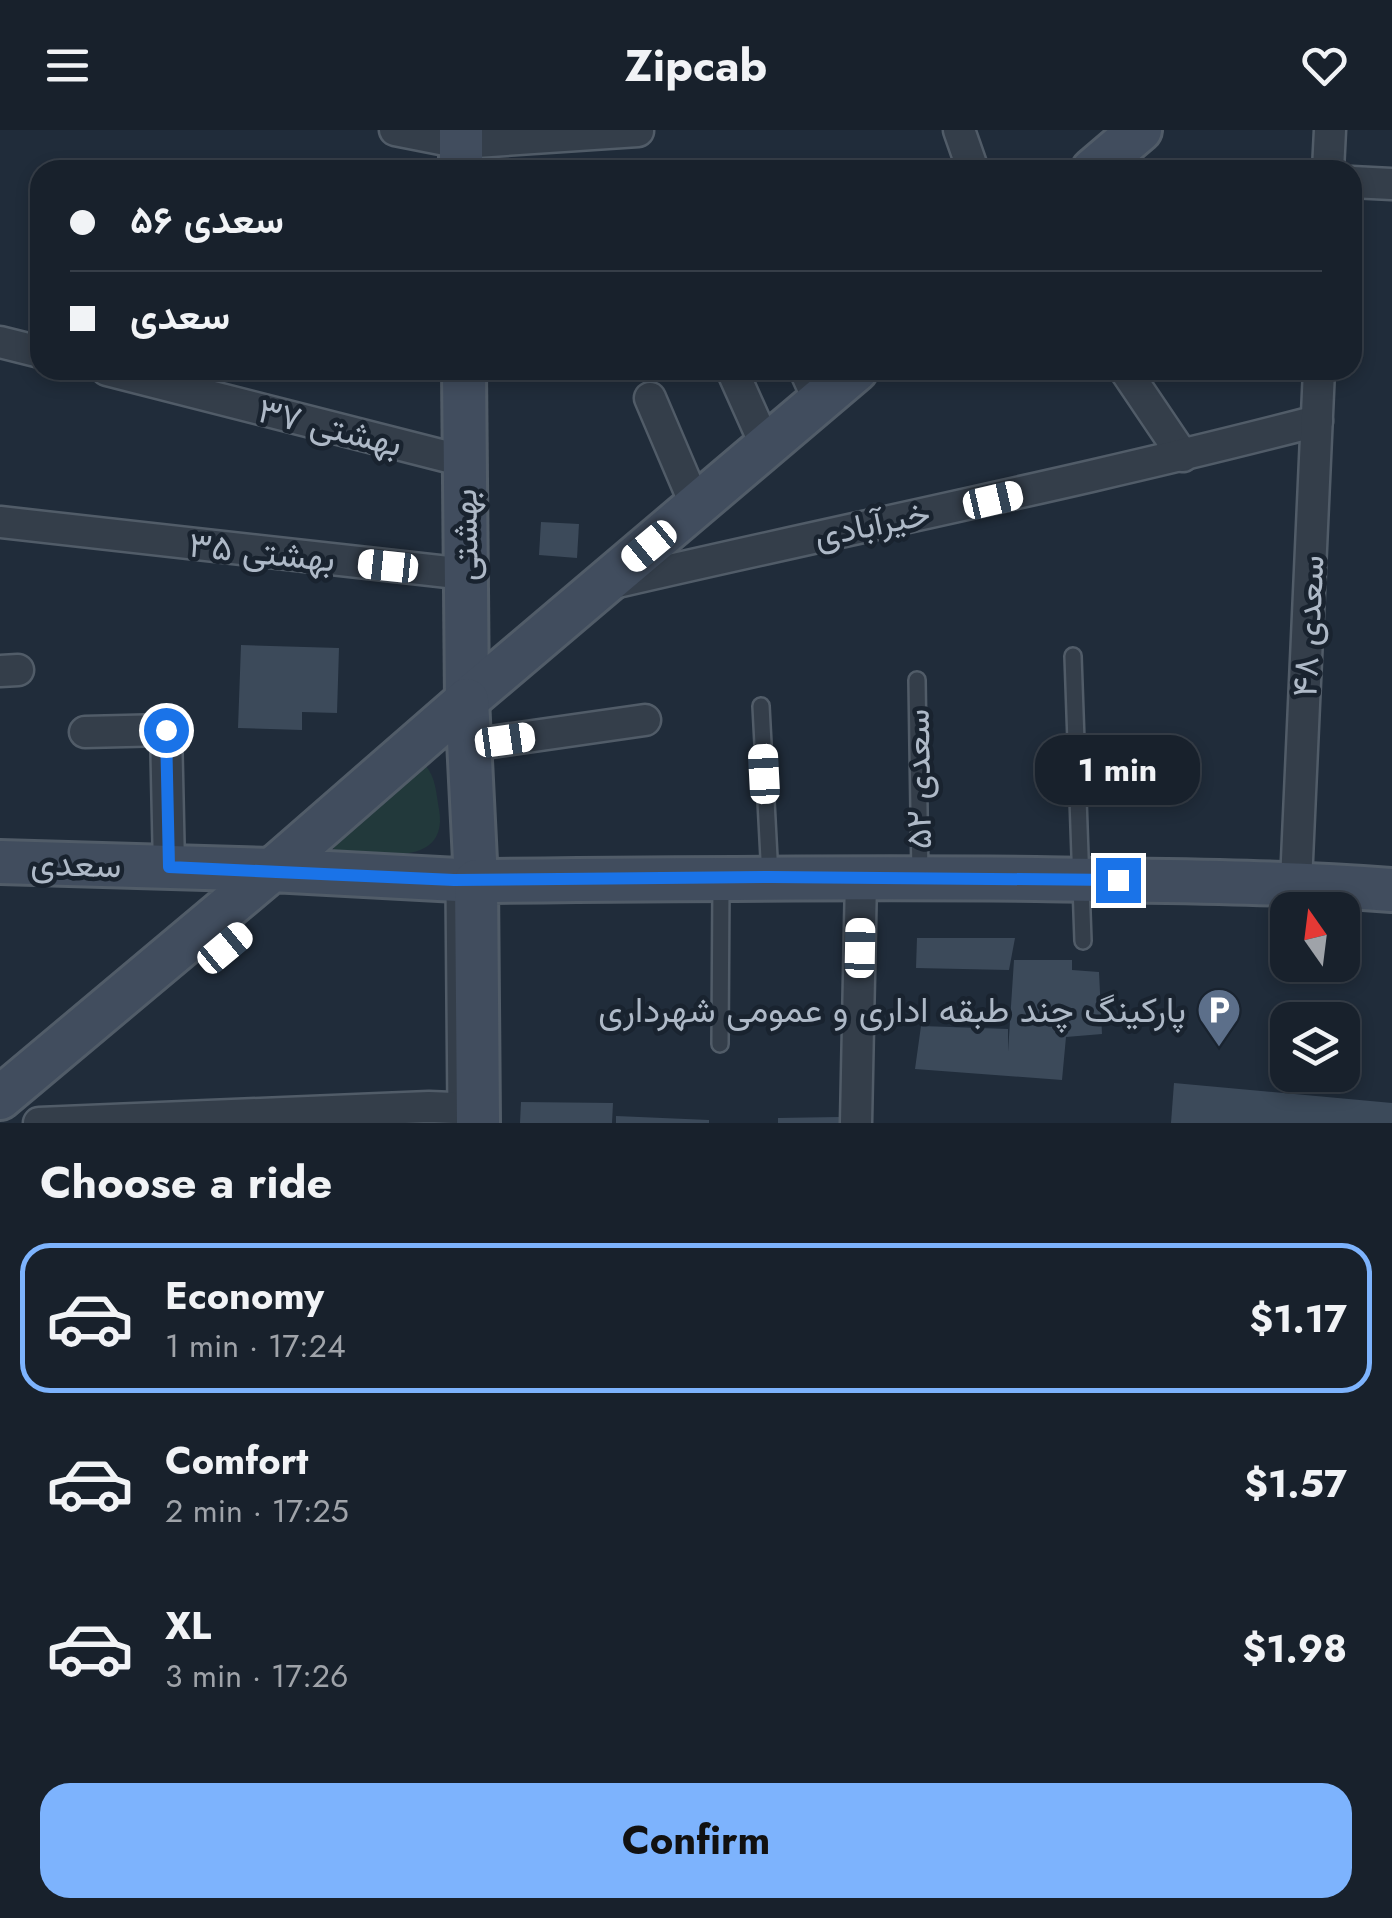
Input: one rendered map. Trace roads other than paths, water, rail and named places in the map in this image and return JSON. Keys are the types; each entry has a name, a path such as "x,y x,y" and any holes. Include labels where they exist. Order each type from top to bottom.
{"main road":[{"name":"بهشتی","path":"464,380 470,745 465,880"},
{"path":"0,1098 766,446 812,386"},
{"name":"سعدی","path":"0,862 465,880"},
{"path":"14,1123 315,872"},
{"path":"460,1114 465,880 770,877 1296,882 1392,890"}],"street":[{"path":"395,130 461,148 638,131"},
{"path":"959,130 970,160"},
{"path":"1328,160 1330,130"},
{"path":"1362,182 1392,184"},
{"path":"0,342 30,350"},
{"name":"بهشتی ۳۷","path":"146,380 464,461"},
{"path":"736,380 766,446"},
{"path":"1133,380 1183,456"},
{"name":"سعدی ۴۸","path":"1296,882 1319,380"},
{"path":"650,398 696,506"},
{"name":"خیرآبادی","path":"602,586 874,522 993,500 1317,421"},
{"name":"بهشتی ۳۵","path":"0,522 466,574"},
{"path":"470,745 645,720"},
{"path":"84,732 166,730 169,867"},
{"path":"856,1123 862,878"},
{"path":"39,1123 460,1114"}],"lane":[{"path":"1073,656 1084,941"},
{"name":"سعدی ۵۲","path":"917,680 920,878"},
{"path":"761,706 770,877"},
{"path":"720,1044 722,878"}],"place":[{"name":"پارکینگ چند طبقه اداری و عمومی شهرداری","path":"1219,1048"}]}
